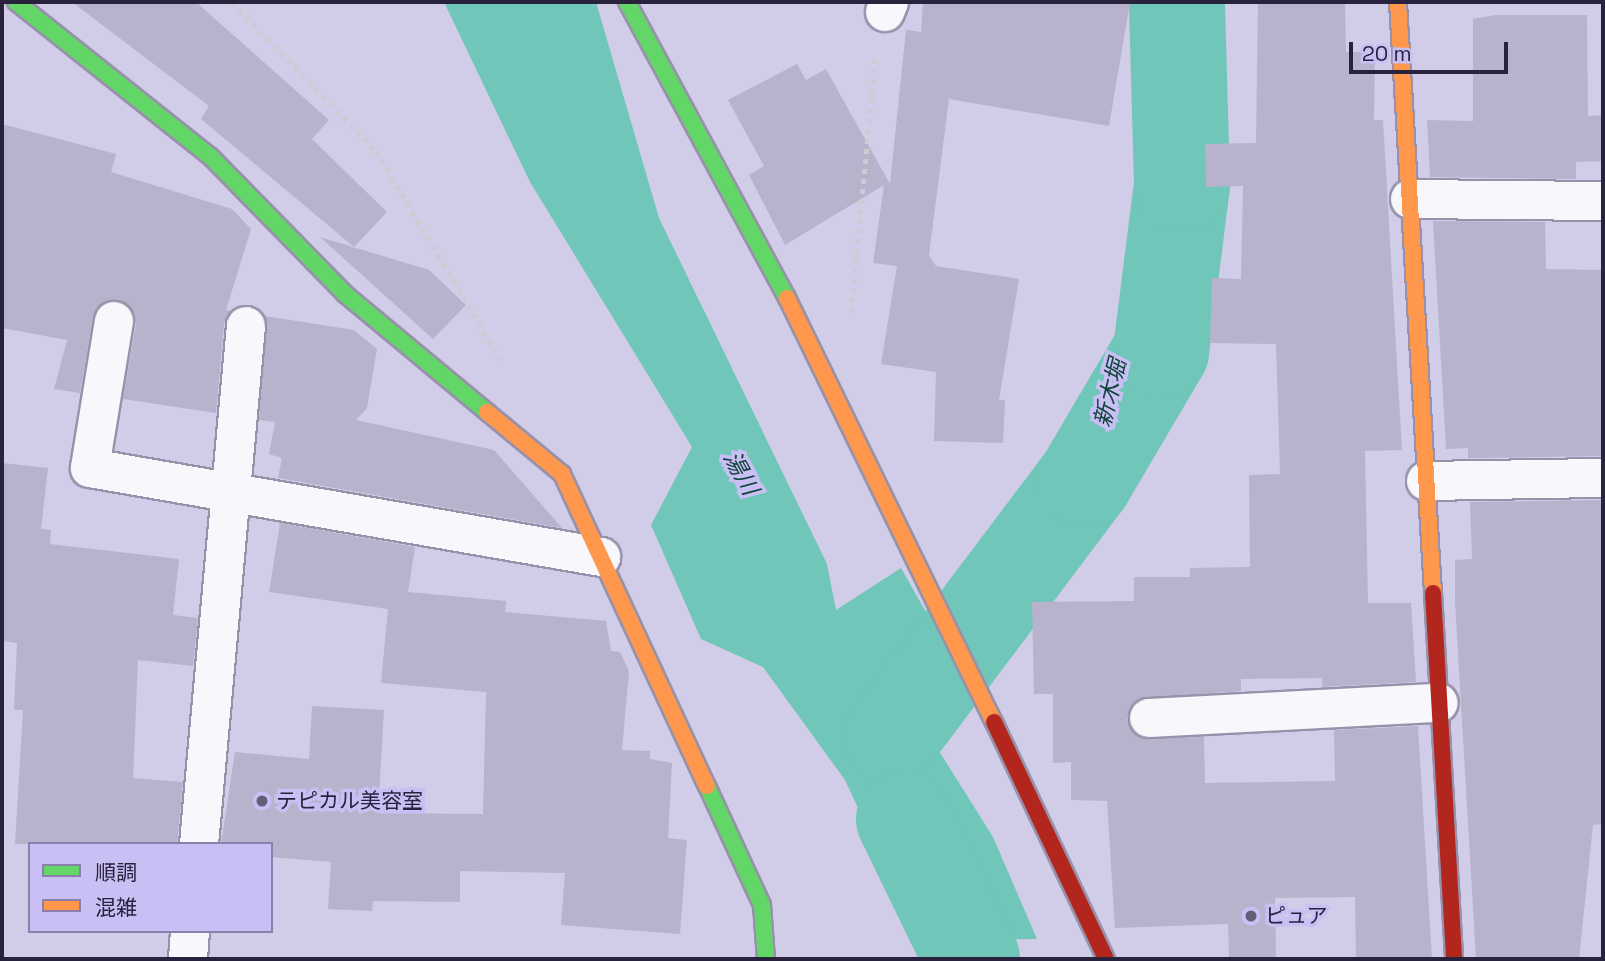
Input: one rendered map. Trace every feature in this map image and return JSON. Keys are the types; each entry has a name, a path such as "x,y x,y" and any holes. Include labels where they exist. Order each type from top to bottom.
{"street":[{"path":"16,2 211,157 345,293 562,474 762,905 766,959"},
{"path":"627,2 744,212 927,579 1106,959"},
{"path":"1398,2 1454,959"},
{"path":"1409,199 1603,201"},
{"path":"114,321 90,468 601,557"},
{"path":"199,842 233,493 246,326"},
{"path":"1426,481 1603,478"},
{"path":"1149,718 1439,703"},
{"path":"188,959 190,933"}],"path":[{"path":"232,2 376,151 505,369"},
{"path":"850,317 863,159 887,7"}],"water":[{"path":"444,2 596,2 659,218 827,564 836,610 901,568 965,681 927,732 993,837 1037,939 920,941 845,780 763,667 701,639 651,525 692,447 530,182"}],"building":[{"path":"72,2 196,2 329,120 312,139 387,212 354,247 201,119 209,106"},
{"path":"923,2 1130,2 1109,126 949,99 929,255 936,266 1019,279 999,400 1005,400 1003,443 934,441 936,372 881,364 897,266 873,263 884,185 785,245 749,175 764,166 728,100 797,64 806,80 826,69 890,184 906,30 921,32"},
{"path":"1258,2 1345,2 1346,52 1375,52 1374,120 1383,120 1402,450 1365,451 1368,603 1411,603 1416,682 1322,687 1322,678 1241,679 1241,691 1138,699 1127,720 1140,738 1204,737 1205,783 1335,781 1334,730 1418,726 1432,959 1356,959 1355,897 1275,898 1276,959 1229,959 1228,924 1115,928 1107,801 1071,800 1071,762 1053,763 1053,694 1034,694 1032,602 1134,601 1134,577 1190,577 1190,568 1250,567 1249,475 1280,474 1276,344 1210,343 1212,278 1241,279 1243,186 1206,187 1205,144 1256,143"},
{"path":"1495,15 1587,15 1588,116 1603,115 1603,161 1576,162 1576,179 1430,177 1427,120 1473,121 1473,19"},
{"path":"2,124 116,154 111,172 232,209 251,229 226,310 231,311 224,324 216,413 123,399 136,324 134,313 118,300 106,301 93,317 80,393 54,389 67,340 2,328"},
{"path":"1433,221 1545,222 1546,269 1603,270 1603,456 1468,458 1468,448 1446,449"},
{"path":"320,237 429,270 466,305 433,339"},
{"path":"265,316 354,330 377,349 367,408 356,420 494,450 562,528 278,478 282,458 269,454 275,422 259,420"},
{"path":"2,463 48,468 41,529 51,530 50,544 179,559 173,615 198,618 193,666 138,660 133,778 183,782 177,842 15,844 23,710 14,710 17,643 2,641"},
{"path":"1603,500 1603,824 1593,825 1579,959 1476,959 1455,602 1455,560 1472,559 1470,502"},
{"path":"280,523 415,547 408,592 506,601 505,612 606,621 611,651 620,652 629,671 622,750 650,751 650,759 672,763 668,838 687,840 680,934 561,925 565,873 460,871 460,902 373,901 372,911 328,909 331,862 273,857 273,842 221,842 235,752 309,759 312,706 384,710 378,813 483,814 486,692 381,683 388,609 269,592"}],"waterway":[{"name":"新木堀","path":"892,736 1085,480 1161,351 1182,184 1177,2"},
{"name":"湯川","path":"904,819 972,959"}],"traffic: fast":[{"path":"16,2 211,157 345,294 487,412"},
{"path":"627,2 787,298"},
{"path":"707,786 762,905 766,959"}],"traffic: slow":[{"path":"1398,2 1433,593"},
{"path":"787,298 994,722"},
{"path":"487,412 562,474 707,786"}],"traffic: jam":[{"path":"1433,593 1454,959"},
{"path":"994,722 1106,959"}],"place":[{"name":"テピカル美容室","path":"262,801"},
{"name":"ピュア","path":"1251,916"}]}
